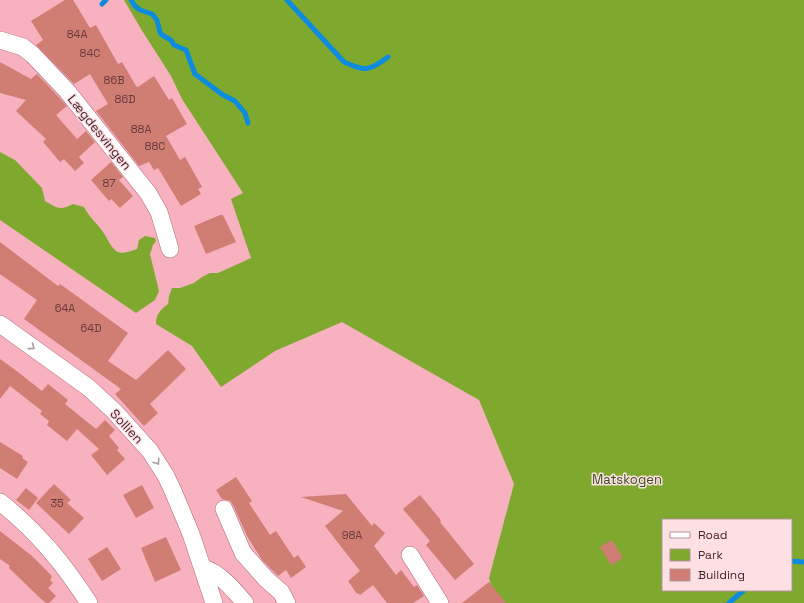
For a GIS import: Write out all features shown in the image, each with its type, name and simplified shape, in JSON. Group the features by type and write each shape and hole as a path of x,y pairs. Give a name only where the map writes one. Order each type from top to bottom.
{"street":[{"name":"Lægdesvingen","path":"0,40 23,48 33,55 67,91 148,193 159,212 170,249"},
{"name":"Sollien","path":"0,324 89,388 114,411 144,444 166,476 173,490 191,534 214,603"},
{"path":"0,502 19,518 47,546 70,574 89,603"},
{"path":"224,509 243,553 266,579 281,592 287,603"},
{"path":"410,555 440,603"},
{"path":"203,568 215,573 246,603"}],"green space":[{"name":"Matskogen","path":"124,0 804,0 804,603 496,603 489,578 514,484 479,400 342,322 275,351 221,387 192,346 156,324 159,312 168,304 172,288 180,288 194,283 210,273 218,273 251,258 231,199 243,193 182,99 171,76"},
{"path":"0,152 15,160 42,188 45,201 59,208 73,204 84,207 103,232 111,246 118,252 120,253 137,249 139,240 145,236 155,238 156,241 150,254 159,291 155,300 136,313 0,220"}],"building":[{"path":"65,0 73,0 90,28 96,25 118,64 122,62 136,86 138,87 154,76 169,100 172,98 187,124 166,136 180,160 185,157 202,187 198,189 201,194 181,206 158,168 154,170 149,162 139,166 96,111 108,104 90,74 74,84 36,45 43,40 31,21"},
{"path":"0,62 31,79 37,74 67,106 56,115 77,139 86,131 95,142 79,157 84,163 75,171 64,159 60,162 43,142 46,139 16,111 26,100 0,93"},
{"path":"111,162 123,177 119,180 133,196 120,208 111,199 109,201 91,180"},
{"path":"223,215 236,242 206,254 194,226"},
{"path":"0,242 58,286 60,284 128,333 108,361 136,380 168,350 186,369 150,404 158,413 144,426 115,394 121,389 24,319 37,300 0,274"},
{"path":"0,359 42,391 48,384 68,400 65,404 96,429 105,420 115,430 109,436 119,448 117,450 125,459 107,475 91,455 99,449 77,429 67,441 47,425 49,421 40,414 42,411 10,386 0,399"},
{"path":"0,442 23,456 22,458 28,462 17,479 0,468"},
{"path":"236,477 252,501 249,503 270,535 276,531 294,558 298,555 306,567 291,578 286,570 278,576 262,560 247,536 233,505 230,501 222,499 216,490"},
{"path":"54,484 71,500 67,503 84,518 69,534 36,503"},
{"path":"142,485 154,508 136,518 123,495"},
{"path":"26,488 38,498 29,510 16,500"},
{"path":"346,494 372,526 374,523 385,533 374,546 396,575 401,570 414,587 417,585 424,596 413,603 387,603 373,585 360,595 358,593 357,594 348,581 360,571 325,526 343,511 301,497"},
{"path":"420,495 474,564 455,580 426,545 430,541 403,509"},
{"path":"0,531 32,556 51,575 52,577 50,580 53,583 48,588 56,596 49,603 46,603 39,597 9,568 10,566 0,559"},
{"path":"166,537 181,570 155,582 141,548"},
{"path":"612,540 623,558 611,565 600,547"},
{"path":"107,547 121,569 102,581 88,559"},
{"path":"489,582 506,603 462,603"}],"waterway":[{"path":"102,4 106,0"},
{"path":"131,0 140,10 152,14 157,20 162,35 171,40 174,45 186,50 195,74 223,95 235,101 245,113 248,123"},
{"path":"287,0 344,62 357,67 371,68 388,57"},
{"path":"792,561 804,562"},
{"path":"729,603 743,591"}]}
